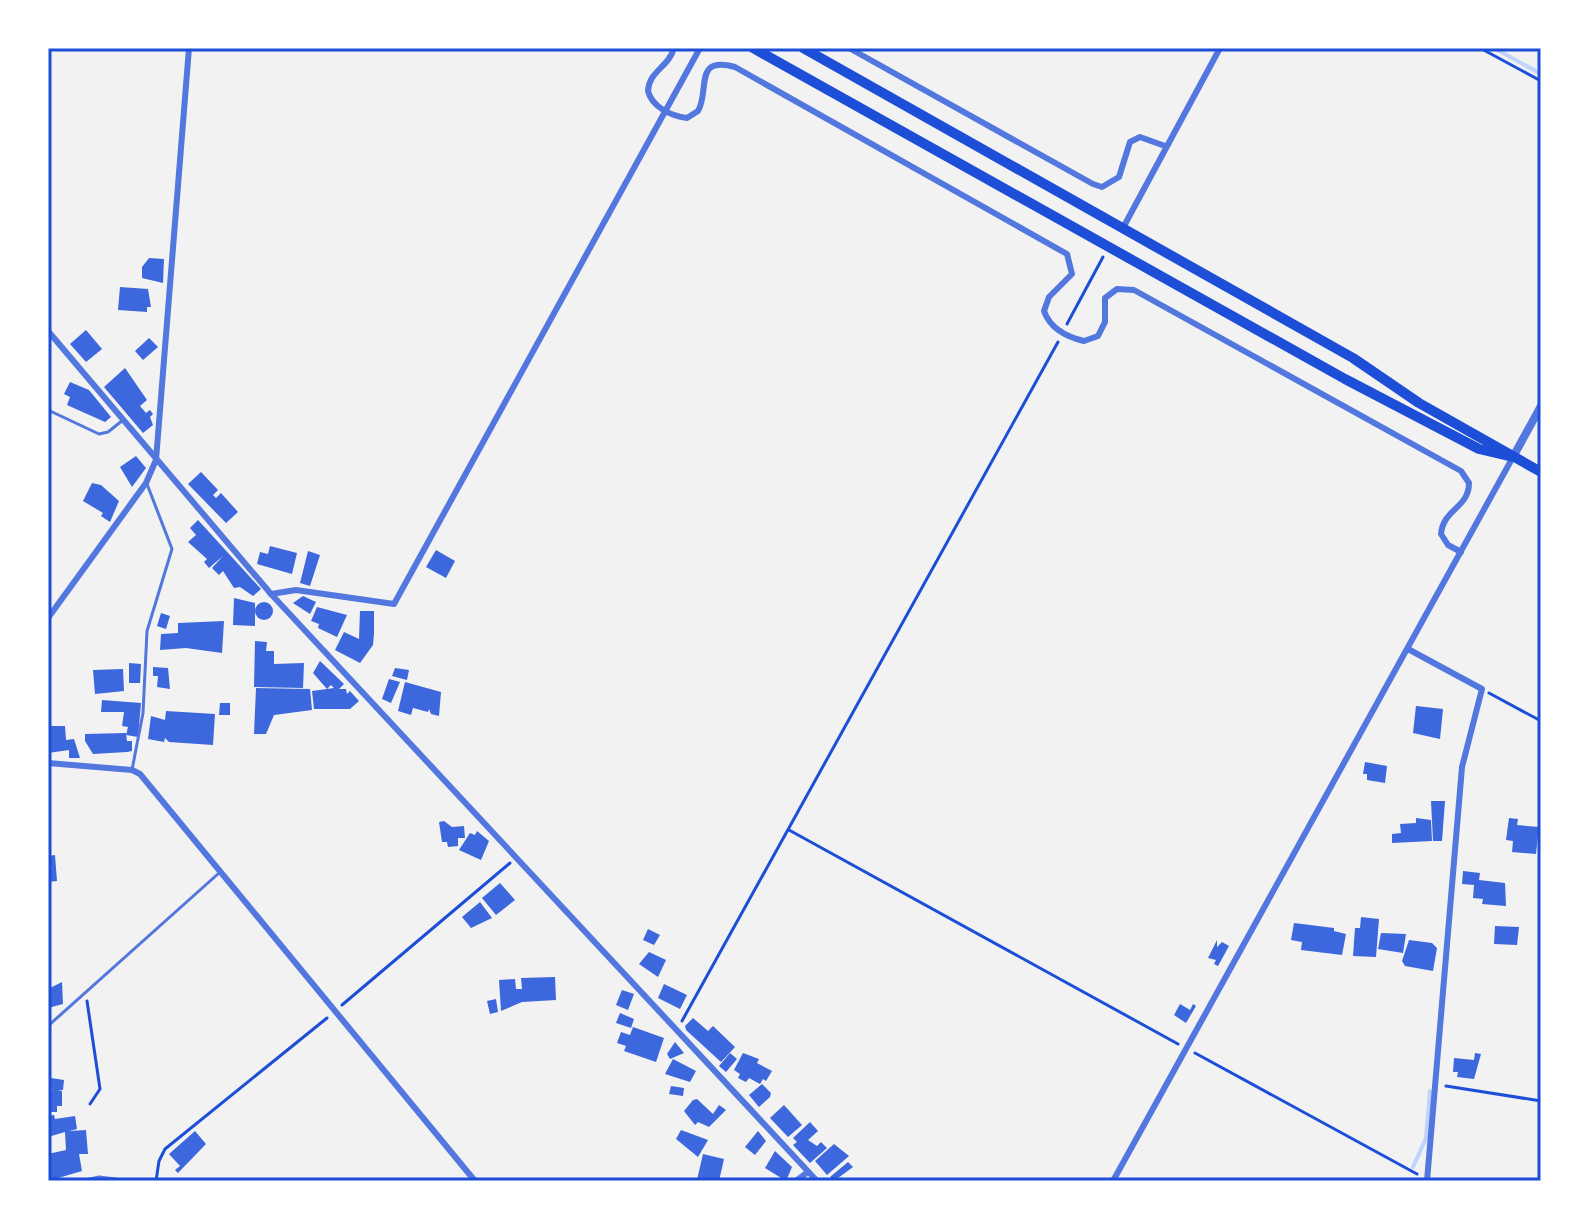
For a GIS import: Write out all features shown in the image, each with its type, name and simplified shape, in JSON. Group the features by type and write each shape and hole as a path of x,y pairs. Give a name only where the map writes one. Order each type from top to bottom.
{"highway":[{"path":"753,48 1345,379 1479,449 1513,457"},
{"path":"803,48 1124,226 1353,358 1419,403 1541,472"}],"street":[{"path":"48,618 146,483 156,460 189,48"},
{"path":"674,48 669,60 648,83 650,99 666,110 687,118 698,111 705,74 717,65 735,67 1067,254 1073,266 1069,280 1049,297 1044,311 1051,325 1063,333 1084,341 1098,336 1105,322 1105,298 1117,289 1125,288 1461,471 1469,483 1468,497 1443,520 1441,534 1448,545 1461,552"},
{"path":"271,594 296,590 394,604 700,48"},
{"path":"849,48 1102,187 1119,177 1130,142 1149,138 1165,146"},
{"path":"1124,226 1220,48"},
{"path":"48,331 271,594 817,1181"},
{"path":"1113,1181 1541,406"},
{"path":"1408,649 1482,689 1462,767 1427,1180"},
{"path":"48,763 132,770 140,774 475,1181"},
{"path":"796,1181 808,1172"}],"lane":[{"path":"48,410 99,434 108,432 123,420"},
{"path":"132,770 143,713 147,631 172,549 146,483"},
{"path":"48,1026 219,873"},
{"path":"81,1181 99,1177 132,1181"}],"path":[{"path":"1480,48 1541,81"},
{"path":"676,1031 1110,247"},
{"path":"1482,689 1541,721"},
{"path":"789,830 1427,1180"},
{"path":"86,993 100,1089 90,1104"},
{"path":"1436,1084 1541,1101"}],"building":[{"path":"149,258 164,259 163,283 142,278 142,267"},
{"path":"120,287 148,289 151,307 147,307 147,312 118,310"},
{"path":"86,330 102,349 86,362 70,344"},
{"path":"149,338 158,347 143,360 135,351"},
{"path":"125,368 147,400 140,406 146,413 150,410 153,414 150,417 153,425 143,433 104,387"},
{"path":"70,382 89,390 111,417 105,422 67,405 70,397 64,394"},
{"path":"136,456 146,468 132,487 120,467"},
{"path":"201,472 218,490 213,495 216,498 221,493 238,512 226,523 188,484"},
{"path":"92,483 101,485 119,501 110,522 101,516 103,513 83,501"},
{"path":"198,520 261,589 253,596 240,587 234,588 223,571 219,575 212,568 223,556 209,568 204,562 207,559 188,542 196,535 190,528"},
{"path":"270,546 297,553 292,574 257,564 260,552 268,554"},
{"path":"436,550 455,561 446,578 426,567"},
{"path":"308,551 320,555 310,586 300,583"},
{"path":"303,596 316,602 310,614 293,603"},
{"path":"234,598 255,603 255,626 233,625"},
{"path":"264,602 273,611 264,620 255,611"},
{"path":"317,607 347,615 337,637 311,621"},
{"path":"360,611 374,611 374,634 373,645 360,663 335,650 344,632 359,639"},
{"path":"161,613 170,616 166,629 157,626"},
{"path":"224,621 222,653 186,648 160,650 161,634 178,633 178,623"},
{"path":"255,641 267,642 266,651 274,651 274,664 304,663 303,688 254,687"},
{"path":"320,661 344,684 339,689 346,689 347,694 350,691 359,701 350,709 314,709 312,691 327,689 313,673"},
{"path":"129,663 141,664 140,683 129,683"},
{"path":"153,667 168,668 170,689 157,687 158,676 153,676"},
{"path":"395,668 409,670 407,680 392,676"},
{"path":"123,669 124,691 95,694 93,670"},
{"path":"389,679 400,682 391,703 382,699"},
{"path":"405,682 441,692 439,716 431,714 429,709 428,712 413,708 411,715 398,711"},
{"path":"256,688 310,689 312,710 274,715 266,734 254,734"},
{"path":"102,700 141,703 138,737 126,735 128,727 122,726 124,712 101,712"},
{"path":"220,703 230,703 230,715 219,715"},
{"path":"1416,706 1443,709 1440,739 1413,733"},
{"path":"166,711 215,714 213,745 169,742 165,738 164,742 148,739 151,716 165,720"},
{"path":"48,726 65,726 66,740 74,739 80,758 69,758 69,750 48,753"},
{"path":"126,733 127,741 132,741 132,751 93,754 85,741 85,734"},
{"path":"1365,762 1387,766 1385,783 1367,780 1367,774 1363,774"},
{"path":"1431,801 1445,801 1442,841 1433,841"},
{"path":"1416,818 1431,820 1432,841 1392,843 1392,834 1401,833 1400,824 1416,823"},
{"path":"1509,818 1518,819 1517,825 1539,827 1536,854 1512,852 1513,841 1506,840"},
{"path":"444,821 452,827 464,826 465,838 458,838 458,846 448,847 447,842 442,842 439,822"},
{"path":"477,831 489,841 481,860 459,850 470,833 475,835"},
{"path":"55,855 57,881 48,882 48,856"},
{"path":"1463,871 1480,873 1479,880 1505,883 1506,906 1482,904 1483,899 1473,898 1474,885 1462,884"},
{"path":"500,883 515,900 496,915 482,898"},
{"path":"480,902 492,918 471,928 462,917"},
{"path":"1361,917 1379,919 1376,957 1353,956 1355,928 1360,928"},
{"path":"1294,923 1334,928 1334,931 1346,934 1342,955 1301,950 1302,942 1291,940"},
{"path":"1495,926 1519,927 1517,945 1494,944"},
{"path":"648,929 660,935 654,945 643,940"},
{"path":"1381,933 1406,934 1403,953 1378,949"},
{"path":"1217,940 1217,947 1222,942 1229,946 1218,966 1214,964 1216,960 1208,958"},
{"path":"1409,940 1432,943 1437,948 1433,971 1405,966 1402,961"},
{"path":"649,952 666,960 658,977 639,964"},
{"path":"555,977 556,1000 522,1002 501,1011 499,980 515,979 516,989 522,989 521,978"},
{"path":"62,982 63,1004 48,1008 48,989"},
{"path":"664,984 687,995 680,1009 658,998"},
{"path":"622,990 634,994 628,1010 616,1005"},
{"path":"496,999 498,1012 490,1014 487,1001"},
{"path":"1180,1004 1190,1010 1193,1004 1196,1006 1186,1023 1174,1015"},
{"path":"620,1013 634,1019 631,1028 616,1023"},
{"path":"693,1018 708,1031 713,1026 735,1047 721,1062 686,1030 685,1026"},
{"path":"633,1027 664,1038 656,1062 624,1051 626,1046 617,1043 621,1032 630,1035"},
{"path":"675,1042 684,1053 670,1059 667,1054"},
{"path":"730,1053 737,1059 726,1072 719,1066"},
{"path":"743,1053 759,1059 757,1063 772,1071 766,1081 763,1079 760,1084 749,1078 746,1082 738,1078 740,1074 734,1070"},
{"path":"1475,1053 1481,1054 1474,1079 1457,1077 1458,1072 1453,1072 1454,1058 1474,1060"},
{"path":"673,1059 696,1071 690,1082 665,1074"},
{"path":"51,1078 64,1080 63,1090 58,1090 62,1091 62,1106 57,1106 57,1112 48,1112 48,1090 53,1090 50,1089"},
{"path":"762,1084 771,1093 759,1107 749,1095"},
{"path":"671,1086 684,1088 683,1096 669,1094"},
{"path":"697,1099 713,1114 719,1105 726,1110 709,1127 698,1122 695,1125 684,1111"},
{"path":"784,1105 802,1125 788,1137 770,1118"},
{"path":"54,1115 55,1119 75,1116 77,1129 69,1131 86,1130 88,1154 79,1154 82,1171 48,1181 48,1154 66,1150 65,1132 48,1137 48,1116"},
{"path":"810,1122 818,1131 808,1140 817,1146 821,1142 827,1148 810,1163 793,1145 797,1142 793,1138"},
{"path":"681,1130 708,1140 698,1157 676,1139"},
{"path":"195,1131 206,1144 178,1173 175,1170 180,1166 169,1154"},
{"path":"758,1131 766,1141 755,1155 745,1147"},
{"path":"834,1144 849,1156 827,1175 815,1161"},
{"path":"775,1151 792,1167 786,1181 765,1168"},
{"path":"703,1154 724,1159 719,1181 697,1180"},
{"path":"848,1162 853,1167 834,1181 830,1177"}],"waterway":[{"path":"1494,48 1541,74"},
{"path":"1413,1167 1426,1138 1430,1091"}]}
